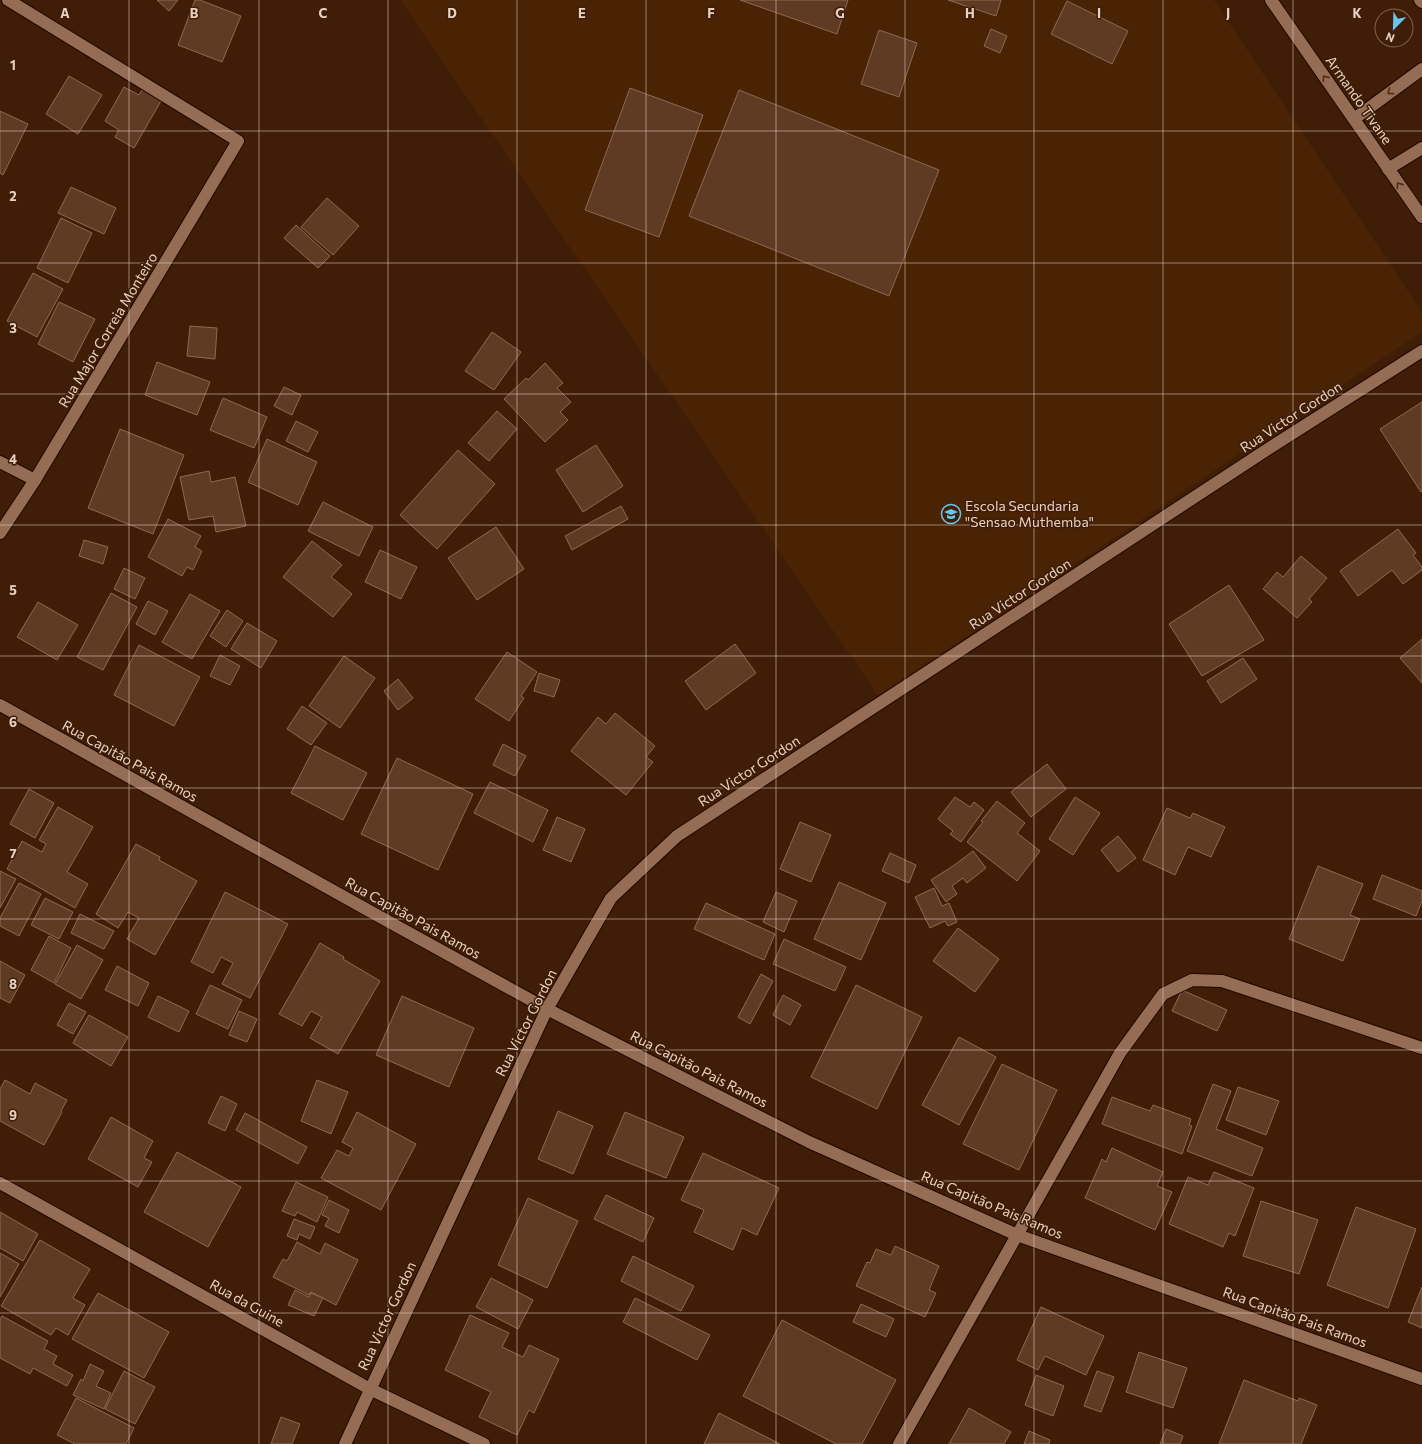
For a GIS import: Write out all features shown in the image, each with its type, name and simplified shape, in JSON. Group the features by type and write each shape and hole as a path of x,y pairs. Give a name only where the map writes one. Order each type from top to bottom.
{"street":[{"name":"Rua Major Correia Monteiro","path":"0,533 35,480 238,141 8,0"},
{"name":"Armando Tivane","path":"1271,0 1422,217"},
{"path":"1354,119 1422,69"},
{"path":"1388,169 1422,148"},
{"name":"Rua Victor Gordon","path":"345,1444 547,1009 611,898 677,836 1264,452 1422,351"},
{"path":"0,462 35,480"},
{"name":"Rua Capitão Pais Ramos","path":"0,705 547,1009 809,1142 1017,1235 1422,1378"},
{"path":"899,1444 1120,1053 1163,994 1192,980 1222,981 1422,1048"},
{"name":"Rua da Guine","path":"0,1183 370,1389 484,1444"}],"shaded area":[{"name":"Escola Secundaria \"Sensao Muthemba\"","path":"400,0 1214,0 1422,312 1422,332 878,696"}],"building":[{"path":"157,0 178,0 169,11"},
{"path":"195,0 200,0 241,16 222,62 178,45"},
{"path":"740,0 848,0 837,34"},
{"path":"948,0 1001,0 996,16"},
{"path":"1067,1 1128,31 1112,64 1051,34"},
{"path":"991,29 1007,36 1000,53 984,46"},
{"path":"879,30 917,43 899,97 861,84"},
{"path":"69,76 102,95 78,134 46,114"},
{"path":"124,87 139,95 142,90 161,101 134,148 115,137 119,130 105,121"},
{"path":"630,88 703,115 659,237 585,210"},
{"path":"739,90 939,170 889,296 689,216"},
{"path":"0,111 28,124 3,175 0,173"},
{"path":"71,187 116,208 104,234 58,213"},
{"path":"327,198 359,226 333,255 301,227"},
{"path":"61,218 92,233 68,283 37,268"},
{"path":"296,225 330,256 318,268 284,238"},
{"path":"33,273 63,289 37,337 7,321"},
{"path":"59,302 95,319 73,362 38,344"},
{"path":"190,326 217,328 215,359 187,356"},
{"path":"492,332 521,352 494,390 465,371"},
{"path":"157,362 210,382 197,415 145,395"},
{"path":"545,363 563,383 557,388 571,402 560,412 568,420 545,442 504,399 526,378 528,380"},
{"path":"284,387 301,395 292,415 274,406"},
{"path":"223,398 267,417 254,448 210,430"},
{"path":"1422,402 1422,491 1421,492 1380,429"},
{"path":"497,411 517,429 489,461 468,443"},
{"path":"296,421 318,432 308,452 286,441"},
{"path":"120,429 184,455 153,534 88,508"},
{"path":"267,439 317,462 298,505 248,482"},
{"path":"596,445 623,486 583,512 556,470"},
{"path":"458,450 495,484 437,549 400,515"},
{"path":"209,471 211,482 235,477 246,526 216,532 213,516 189,520 180,477"},
{"path":"323,502 373,527 359,556 308,531"},
{"path":"621,506 628,519 572,550 565,536"},
{"path":"168,519 201,536 195,547 202,551 193,570 187,567 182,576 148,557"},
{"path":"496,527 524,569 477,600 448,558"},
{"path":"1398,529 1416,553 1413,555 1422,567 1422,570 1403,584 1392,570 1358,596 1340,571"},
{"path":"84,540 108,547 103,564 79,556"},
{"path":"312,541 342,565 331,577 352,594 333,617 283,577"},
{"path":"380,550 417,567 401,599 365,582"},
{"path":"1301,556 1327,578 1309,599 1312,602 1297,618 1263,589 1277,572 1283,577"},
{"path":"124,568 145,578 135,599 114,589"},
{"path":"1229,585 1264,640 1202,676 1169,624"},
{"path":"111,593 137,607 103,670 77,657"},
{"path":"190,594 220,611 192,659 162,642"},
{"path":"148,601 168,611 155,635 136,624"},
{"path":"38,602 78,625 57,660 17,637"},
{"path":"227,610 243,621 226,647 210,636"},
{"path":"247,623 277,641 261,668 231,649"},
{"path":"1422,639 1422,683 1400,658"},
{"path":"735,644 756,673 706,710 685,681"},
{"path":"139,645 200,677 174,726 114,695"},
{"path":"507,652 537,672 521,696 524,698 509,721 475,699"},
{"path":"220,655 240,666 230,685 210,676"},
{"path":"344,656 375,678 340,728 309,706"},
{"path":"1243,658 1257,679 1221,703 1207,681"},
{"path":"539,673 560,680 554,697 534,691"},
{"path":"398,679 413,698 398,710 384,691"},
{"path":"302,706 327,723 311,745 287,729"},
{"path":"615,713 655,746 646,757 653,762 626,795 571,751 598,717 606,724"},
{"path":"503,744 526,756 515,776 493,765"},
{"path":"315,746 367,773 343,820 291,793"},
{"path":"397,758 473,794 438,870 361,834"},
{"path":"1047,764 1066,789 1031,817 1011,792"},
{"path":"490,782 548,810 533,842 474,813"},
{"path":"29,789 54,803 35,838 10,824"},
{"path":"955,797 970,807 974,802 984,810 961,842 950,834 953,831 938,819"},
{"path":"1075,797 1100,813 1073,855 1049,839"},
{"path":"997,801 1025,823 1017,833 1040,851 1017,881 967,842"},
{"path":"58,807 93,827 67,872 88,884 75,908 7,869 22,841 42,852 46,844 39,840"},
{"path":"1167,808 1190,818 1193,813 1225,827 1211,857 1188,847 1175,875 1143,860"},
{"path":"557,817 585,829 571,862 543,850"},
{"path":"800,822 831,835 811,882 780,869"},
{"path":"1118,836 1136,858 1118,872 1101,850"},
{"path":"136,844 160,857 159,860 197,881 155,955 127,939 139,918 128,912 118,928 96,914"},
{"path":"973,851 986,868 967,883 963,878 952,886 957,894 946,902 931,880"},
{"path":"890,853 916,865 909,883 882,871"},
{"path":"1318,866 1363,884 1350,915 1360,919 1343,961 1289,939"},
{"path":"0,871 16,879 0,908"},
{"path":"1382,875 1422,891 1422,901 1416,916 1373,899"},
{"path":"839,882 886,903 861,960 814,939"},
{"path":"19,883 41,894 19,936 0,926 0,918"},
{"path":"934,888 942,906 949,903 957,922 948,926 945,921 930,928 915,897"},
{"path":"225,892 288,924 250,998 222,984 233,963 221,957 213,973 191,962"},
{"path":"776,892 797,901 784,932 763,922"},
{"path":"45,898 73,912 59,939 31,925"},
{"path":"706,903 775,934 764,960 694,929"},
{"path":"80,914 114,931 104,949 71,933"},
{"path":"958,928 999,959 975,992 933,961"},
{"path":"49,936 71,948 54,983 31,970"},
{"path":"784,939 846,967 835,991 773,964"},
{"path":"320,943 344,957 343,959 380,981 338,1054 310,1038 322,1017 311,1011 302,1026 279,1014"},
{"path":"77,945 103,960 81,999 55,984"},
{"path":"0,961 25,975 10,1003 0,998"},
{"path":"117,966 149,983 138,1006 105,990"},
{"path":"761,974 773,981 750,1024 738,1017"},
{"path":"210,985 242,1000 228,1029 196,1014"},
{"path":"856,985 922,1017 877,1109 811,1077"},
{"path":"1182,990 1227,1010 1217,1031 1172,1011"},
{"path":"783,995 801,1005 790,1025 773,1015"},
{"path":"158,996 189,1011 179,1032 148,1017"},
{"path":"402,996 474,1028 449,1087 376,1055"},
{"path":"69,1003 86,1012 73,1034 57,1025"},
{"path":"239,1011 257,1019 247,1042 229,1035"},
{"path":"89,1015 128,1037 111,1066 73,1043"},
{"path":"959,1037 996,1057 959,1125 922,1105"},
{"path":"1002,1064 1057,1090 1019,1170 963,1144"},
{"path":"5,1080 30,1094 35,1083 67,1100 44,1145 0,1121 0,1089"},
{"path":"317,1080 348,1092 331,1134 301,1121"},
{"path":"1213,1084 1231,1091 1216,1129 1263,1148 1252,1176 1187,1151"},
{"path":"1238,1087 1279,1101 1266,1135 1226,1120"},
{"path":"221,1096 237,1104 225,1131 208,1123"},
{"path":"1112,1097 1150,1111 1153,1105 1191,1119 1189,1125 1192,1126 1182,1154 1102,1124"},
{"path":"558,1111 593,1126 573,1174 538,1159"},
{"path":"357,1112 416,1144 381,1210 321,1178 337,1150 349,1156 353,1148 342,1142"},
{"path":"625,1112 684,1137 666,1178 607,1154"},
{"path":"245,1113 307,1147 298,1164 236,1130"},
{"path":"111,1117 153,1141 144,1158 152,1162 138,1187 88,1159"},
{"path":"1112,1148 1163,1172 1157,1186 1172,1192 1155,1230 1085,1198 1102,1159 1106,1162"},
{"path":"177,1152 241,1187 208,1247 144,1212"},
{"path":"703,1153 779,1188 757,1235 742,1228 733,1250 694,1232 704,1210 681,1200"},
{"path":"1214,1172 1254,1188 1235,1236 1229,1233 1223,1247 1169,1224 1188,1177 1208,1185"},
{"path":"296,1182 328,1197 317,1222 297,1212 295,1216 282,1211"},
{"path":"606,1195 654,1218 643,1242 594,1219"},
{"path":"528,1198 578,1221 547,1288 498,1265"},
{"path":"329,1200 349,1210 339,1233 325,1226 329,1218 322,1215"},
{"path":"1261,1201 1318,1220 1299,1274 1243,1256"},
{"path":"1356,1207 1416,1229 1388,1308 1327,1285"},
{"path":"0,1212 38,1234 23,1261 0,1248"},
{"path":"294,1219 315,1227 310,1239 299,1234 297,1240 287,1236"},
{"path":"40,1240 90,1269 73,1298 85,1305 68,1335 56,1328 51,1335 1,1306"},
{"path":"297,1242 320,1254 325,1243 358,1260 336,1305 311,1292 309,1295 273,1277 283,1259 287,1261"},
{"path":"895,1246 939,1266 929,1290 936,1293 925,1317 856,1286 867,1262 870,1263 876,1249 891,1255"},
{"path":"0,1253 19,1264 0,1297"},
{"path":"633,1256 694,1286 681,1311 621,1281"},
{"path":"491,1278 533,1300 518,1329 476,1307"},
{"path":"1422,1287 1422,1328 1408,1322"},
{"path":"295,1290 309,1297 311,1293 323,1298 314,1316 288,1305"},
{"path":"98,1293 169,1332 144,1378 72,1339"},
{"path":"635,1298 710,1335 697,1360 623,1322"},
{"path":"861,1304 894,1319 886,1337 853,1322"},
{"path":"1041,1307 1104,1336 1086,1375 1045,1356 1038,1370 1017,1360"},
{"path":"470,1315 509,1333 502,1347 523,1357 529,1345 559,1359 534,1413 529,1410 517,1435 479,1417 491,1392 445,1370"},
{"path":"2,1316 48,1341 44,1349 57,1356 53,1364 73,1375 67,1386 33,1368 30,1374 0,1358 0,1320"},
{"path":"782,1320 896,1380 862,1444 836,1444 743,1396"},
{"path":"1139,1352 1187,1368 1173,1408 1126,1392"},
{"path":"90,1364 104,1371 96,1386 111,1393 104,1409 73,1395 81,1379 83,1381"},
{"path":"124,1371 155,1387 135,1424 105,1409"},
{"path":"1097,1371 1114,1377 1101,1412 1084,1406"},
{"path":"1036,1375 1064,1386 1053,1416 1025,1405"},
{"path":"1244,1380 1298,1401 1299,1398 1317,1405 1301,1444 1219,1444"},
{"path":"76,1398 134,1428 126,1444 75,1444 57,1435"},
{"path":"969,1408 1011,1432 1004,1444 949,1444"},
{"path":"719,1413 780,1444 704,1444"},
{"path":"281,1417 300,1424 292,1444 271,1444"},
{"path":"1166,1429 1183,1436 1180,1444 1160,1444"},
{"path":"1029,1431 1050,1440 1049,1444 1024,1444"}],"place":[{"name":"Escola Secundaria \"Sensao Muthemba\"","path":"951,514"}]}
